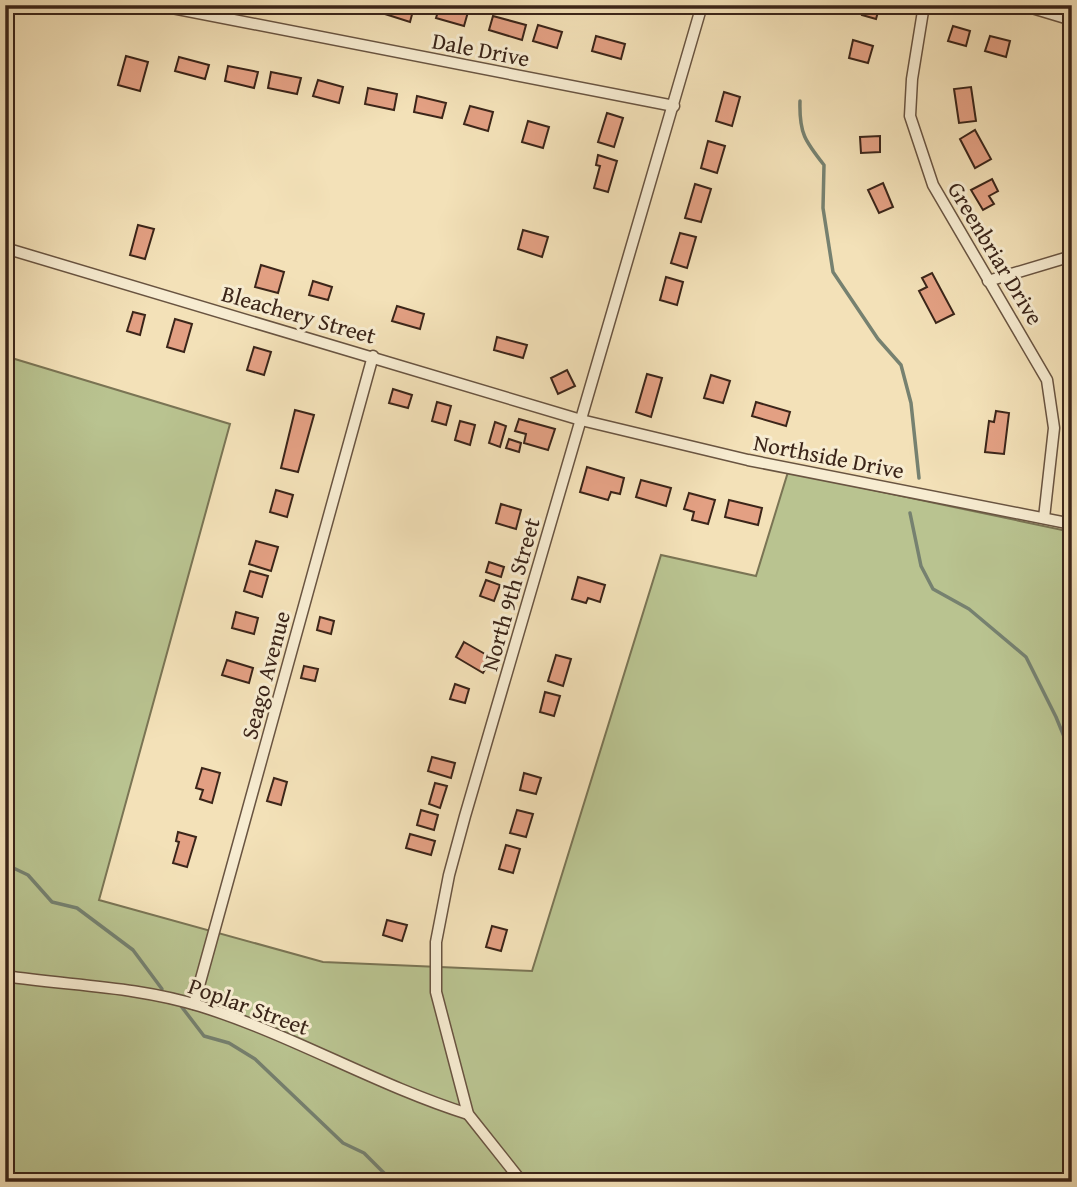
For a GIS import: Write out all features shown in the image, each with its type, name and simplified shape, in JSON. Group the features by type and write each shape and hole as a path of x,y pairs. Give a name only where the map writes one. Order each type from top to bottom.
{"street":[{"name":"Dale Drive","path":"157,5 674,106"},
{"name":"North 9th Street","path":"522,1182 468,1114 436,992 436,942 449,875 702,5"},
{"name":"Greenbriar Drive","path":"924,5 914,66 910,116 933,185 1047,380 1055,428 1044,518"},
{"path":"1022,5 1072,20"},
{"name":"Bleachery Street","path":"5,248 581,420"},
{"path":"988,281 1072,256"},
{"name":"Seago Avenue","path":"194,1004 373,356"},
{"name":"Northside Drive","path":"581,420 748,460 1072,524"},
{"name":"Poplar Street","path":"5,976 116,986 194,1004 296,1042 442,1106 468,1114"}],"green space":[{"path":"5,356 230,424 99,900 323,962 532,971 661,555 756,576 788,472 1072,532 1072,1182 5,1182"}],"building":[{"path":"387,5 414,7 410,22 385,14"},
{"path":"440,5 468,12 464,26 436,18"},
{"path":"865,5 880,5 876,19 862,15"},
{"path":"493,16 526,25 522,40 489,30"},
{"path":"538,25 562,32 557,48 533,41"},
{"path":"953,26 970,31 966,46 948,41"},
{"path":"596,36 625,44 621,59 592,51"},
{"path":"990,36 1010,41 1006,57 985,51"},
{"path":"853,40 873,46 868,63 849,58"},
{"path":"126,56 148,62 140,91 118,85"},
{"path":"179,57 209,65 205,79 175,71"},
{"path":"228,66 258,72 254,88 225,81"},
{"path":"271,72 301,78 297,94 268,88"},
{"path":"318,80 343,87 339,103 313,96"},
{"path":"971,87 976,121 959,123 954,89"},
{"path":"368,88 397,94 394,110 365,104"},
{"path":"724,92 740,97 732,126 716,121"},
{"path":"417,96 446,103 442,118 414,112"},
{"path":"470,106 493,112 488,131 464,124"},
{"path":"607,113 623,118 614,147 598,142"},
{"path":"528,121 549,127 543,148 522,142"},
{"path":"975,130 991,159 975,168 960,139"},
{"path":"880,136 880,152 861,153 860,137"},
{"path":"708,141 725,146 717,173 701,168"},
{"path":"598,155 617,161 608,192 594,188 600,166 596,165"},
{"path":"992,179 998,191 989,196 994,204 983,210 971,190"},
{"path":"883,183 893,207 879,213 868,190"},
{"path":"695,184 711,189 701,222 685,218"},
{"path":"138,225 154,229 145,259 130,255"},
{"path":"523,230 548,237 542,257 518,249"},
{"path":"680,233 696,237 687,268 671,263"},
{"path":"261,265 284,272 278,293 255,287"},
{"path":"932,273 954,314 936,323 919,291 927,287 922,278"},
{"path":"666,277 683,282 677,305 660,300"},
{"path":"313,281 332,287 328,300 309,295"},
{"path":"397,306 424,314 420,329 392,321"},
{"path":"133,312 145,315 140,335 127,331"},
{"path":"175,319 192,324 184,352 167,347"},
{"path":"497,337 527,345 523,358 494,350"},
{"path":"254,347 271,352 264,375 247,370"},
{"path":"567,370 575,386 558,394 551,378"},
{"path":"647,374 662,378 651,417 636,412"},
{"path":"711,375 730,381 723,403 704,398"},
{"path":"393,389 412,395 408,408 389,403"},
{"path":"437,402 451,406 446,425 432,421"},
{"path":"756,402 790,412 786,426 752,416"},
{"path":"295,410 314,415 298,472 281,468"},
{"path":"996,411 1009,413 1004,454 985,452 989,421 994,422"},
{"path":"519,419 555,429 548,450 524,443 526,434 515,431"},
{"path":"460,421 475,425 470,445 455,440"},
{"path":"495,422 506,426 500,447 489,443"},
{"path":"509,439 521,443 519,452 506,448"},
{"path":"587,467 624,478 620,494 611,492 608,500 580,492"},
{"path":"641,480 671,488 666,506 636,497"},
{"path":"276,490 293,495 287,517 270,512"},
{"path":"689,493 715,500 708,524 692,520 694,512 684,509"},
{"path":"729,500 762,508 758,525 725,517"},
{"path":"501,504 521,510 516,529 496,523"},
{"path":"256,541 278,547 271,571 249,564"},
{"path":"489,562 504,567 501,577 486,572"},
{"path":"250,571 268,576 262,597 244,591"},
{"path":"578,577 605,585 600,602 588,598 586,603 572,599"},
{"path":"486,580 500,585 494,601 480,596"},
{"path":"236,612 258,618 254,634 232,628"},
{"path":"320,617 334,621 331,634 317,630"},
{"path":"464,642 492,658 483,673 456,657"},
{"path":"556,655 571,659 563,686 548,681"},
{"path":"227,660 253,668 249,683 222,675"},
{"path":"304,666 318,669 315,681 301,678"},
{"path":"455,684 469,689 465,703 450,699"},
{"path":"545,692 560,696 554,716 540,712"},
{"path":"432,757 455,763 451,778 428,771"},
{"path":"202,768 220,773 212,803 200,799 203,790 196,788"},
{"path":"524,773 541,778 536,794 520,790"},
{"path":"274,778 287,782 281,805 267,801"},
{"path":"435,783 447,786 440,808 429,804"},
{"path":"421,810 438,815 434,830 417,825"},
{"path":"517,810 533,814 526,837 510,833"},
{"path":"178,832 196,837 187,867 173,863 179,842 176,841"},
{"path":"410,834 435,841 431,855 406,848"},
{"path":"506,845 520,849 513,873 499,869"},
{"path":"387,920 407,925 402,941 383,935"},
{"path":"492,926 507,930 501,951 486,947"}],"waterway":[{"path":"800,101 804,136 824,165 823,208 833,272 878,339 901,365 911,403 919,478"},
{"path":"910,513 921,566 933,589 969,609 1026,657 1072,756"},
{"path":"5,864 28,875 52,902 77,908 133,950 162,989"},
{"path":"181,1006 204,1036 229,1043 255,1059 343,1143 364,1153 393,1182"}]}
